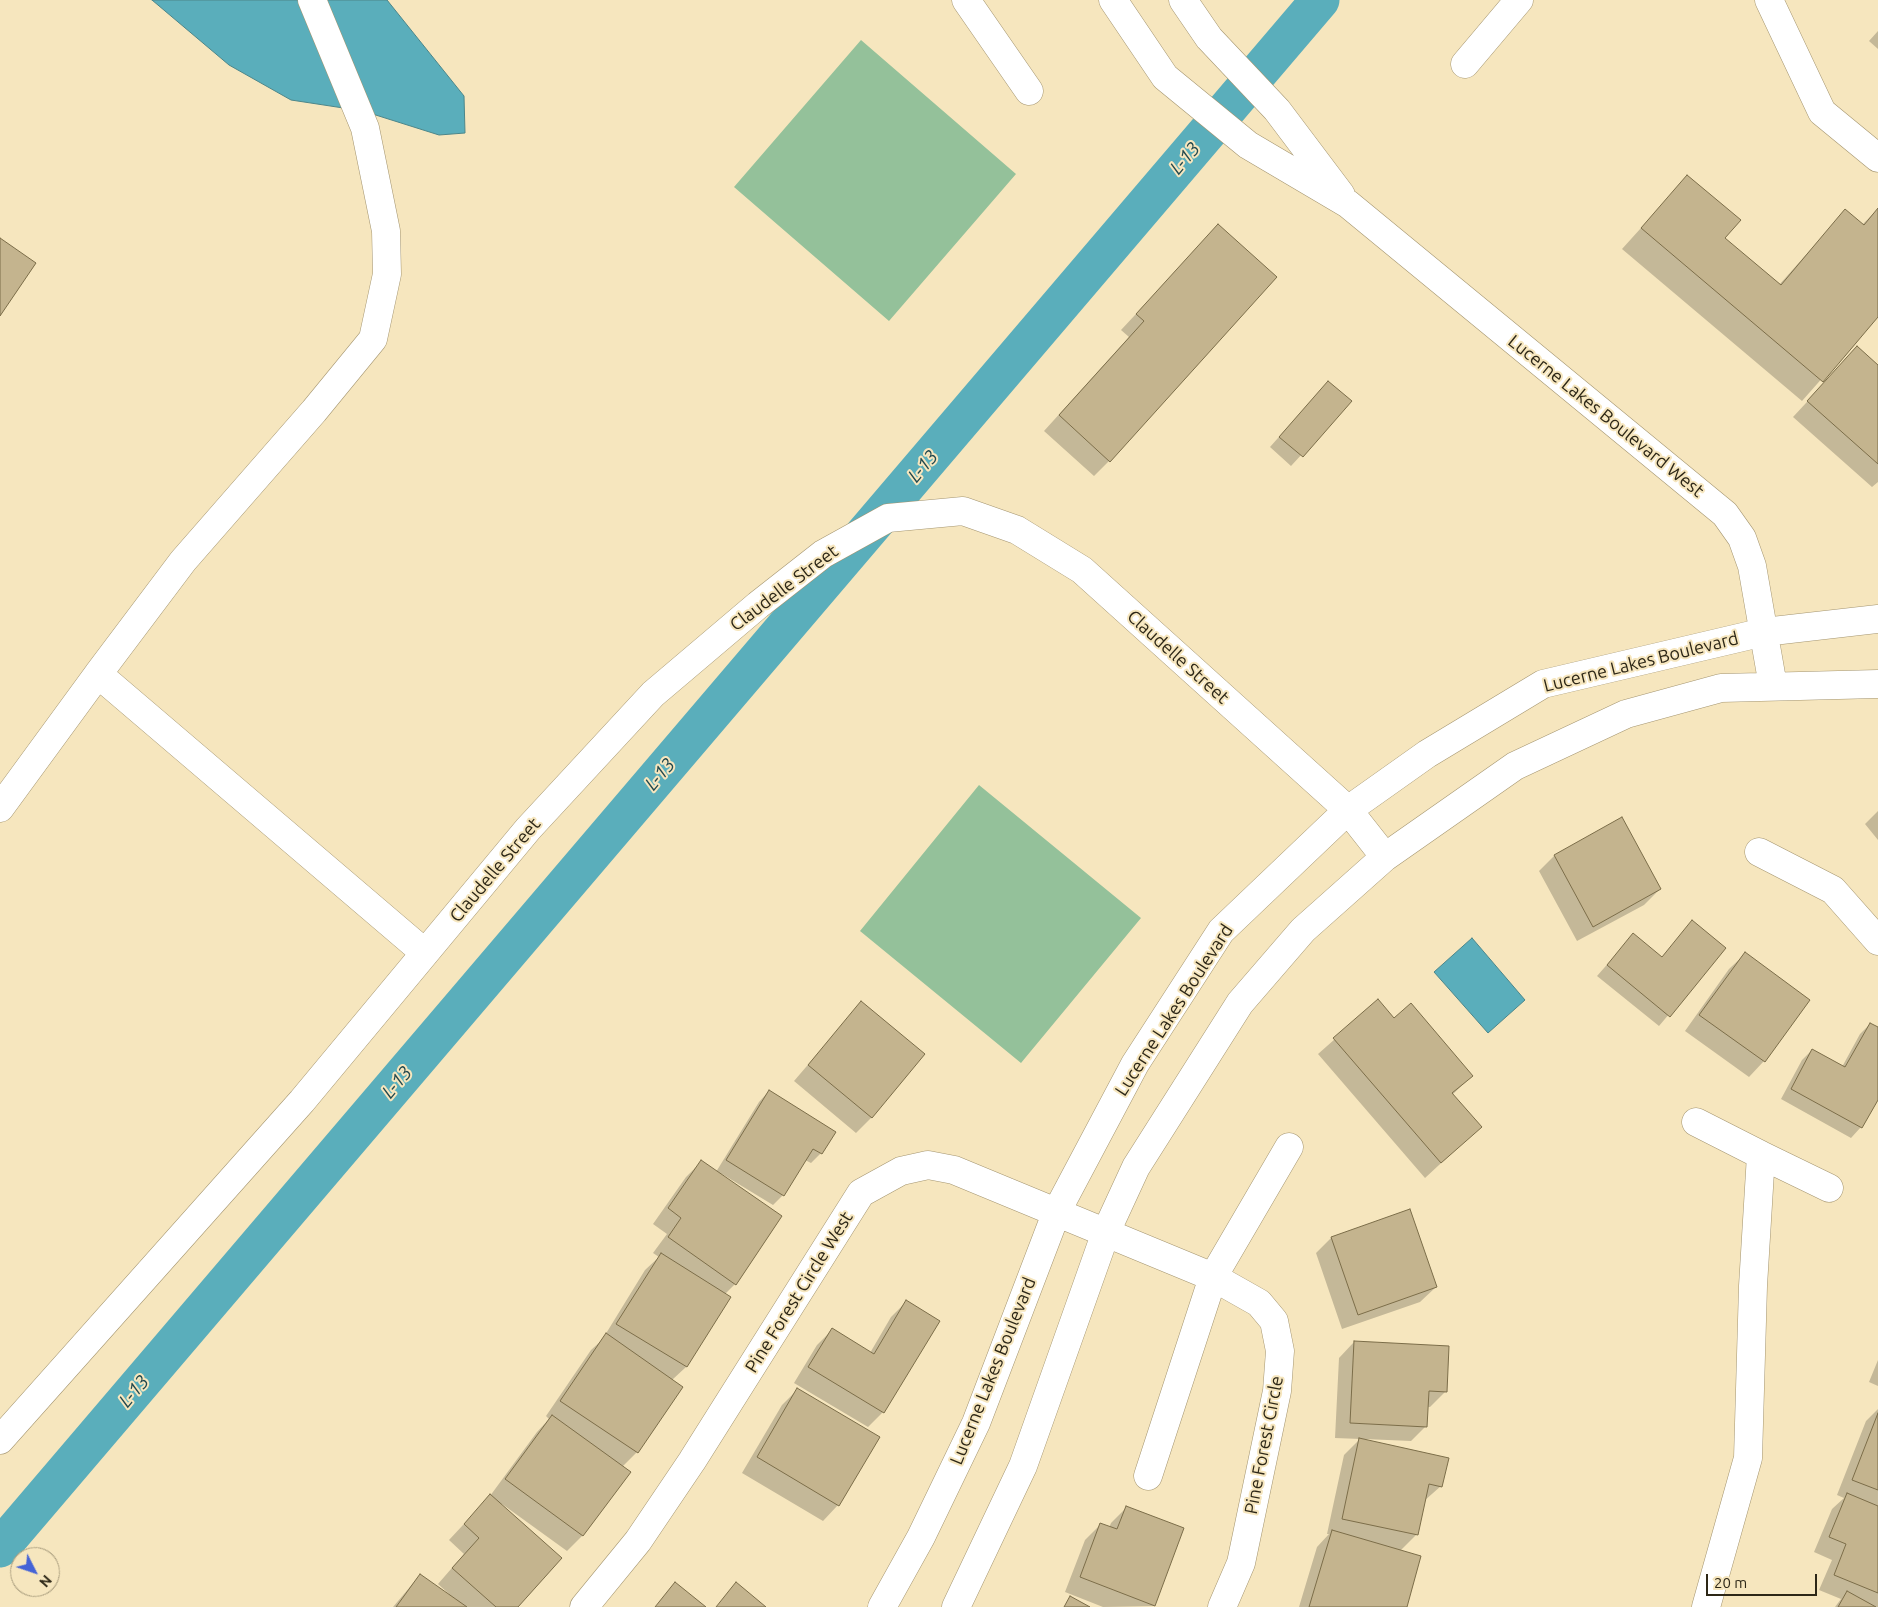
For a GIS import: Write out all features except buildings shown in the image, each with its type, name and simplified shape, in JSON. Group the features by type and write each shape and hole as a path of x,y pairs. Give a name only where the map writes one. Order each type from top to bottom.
{"street":[{"path":"0,808 183,561 314,411 373,339 387,274 386,231 365,128 312,0"},
{"path":"966,0 1029,91"},
{"name":"Lucerne Lakes Boulevard West","path":"1113,0 1165,77 1248,145 1348,204 1725,514 1742,538 1752,566 1773,686"},
{"name":"Lucerne Lakes Boulevard West","path":"1183,0 1209,38 1278,110 1348,204"},
{"path":"1465,64 1519,0"},
{"path":"1768,0 1822,112 1878,158"},
{"name":"Claudelle Street","path":"0,1440 302,1101 528,829 654,694 758,605 824,554 888,518 964,511 1018,530 1082,570 1348,810 1385,857"},
{"name":"Lucerne Lakes Boulevard","path":"882,1607 921,1537 976,1423 1057,1211 1134,1064 1221,932 1348,810 1427,754 1543,684 1764,632 1878,619"},
{"path":"98,674 425,953"},
{"path":"956,1607 1023,1466 1106,1232 1136,1167 1240,1003 1303,930 1385,857 1515,766 1626,714 1722,688 1878,684"},
{"path":"1759,852 1833,890 1878,941"},
{"path":"1696,1122 1829,1188"},
{"path":"1148,1476 1213,1277 1289,1147"},
{"path":"1706,1607 1748,1458 1753,1286 1761,1155"},
{"name":"Pine Forest Circle West","path":"584,1607 638,1542 692,1461 861,1193 902,1171 928,1165 954,1170 1106,1232"},
{"name":"Pine Forest Circle","path":"1106,1232 1213,1277 1259,1303 1274,1322 1280,1351 1277,1391 1241,1563 1222,1607"}],"green space":[{"path":"861,40 1016,174 889,321 734,187"},
{"path":"979,785 1141,918 1021,1063 860,931"}],"water":[{"path":"152,0 387,0 464,96 465,133 439,135 363,111 291,100 229,65"},
{"path":"1472,938 1525,1000 1488,1033 1434,972"}],"waterway":[{"name":"L-13","path":"0,1548 1320,0"}]}
